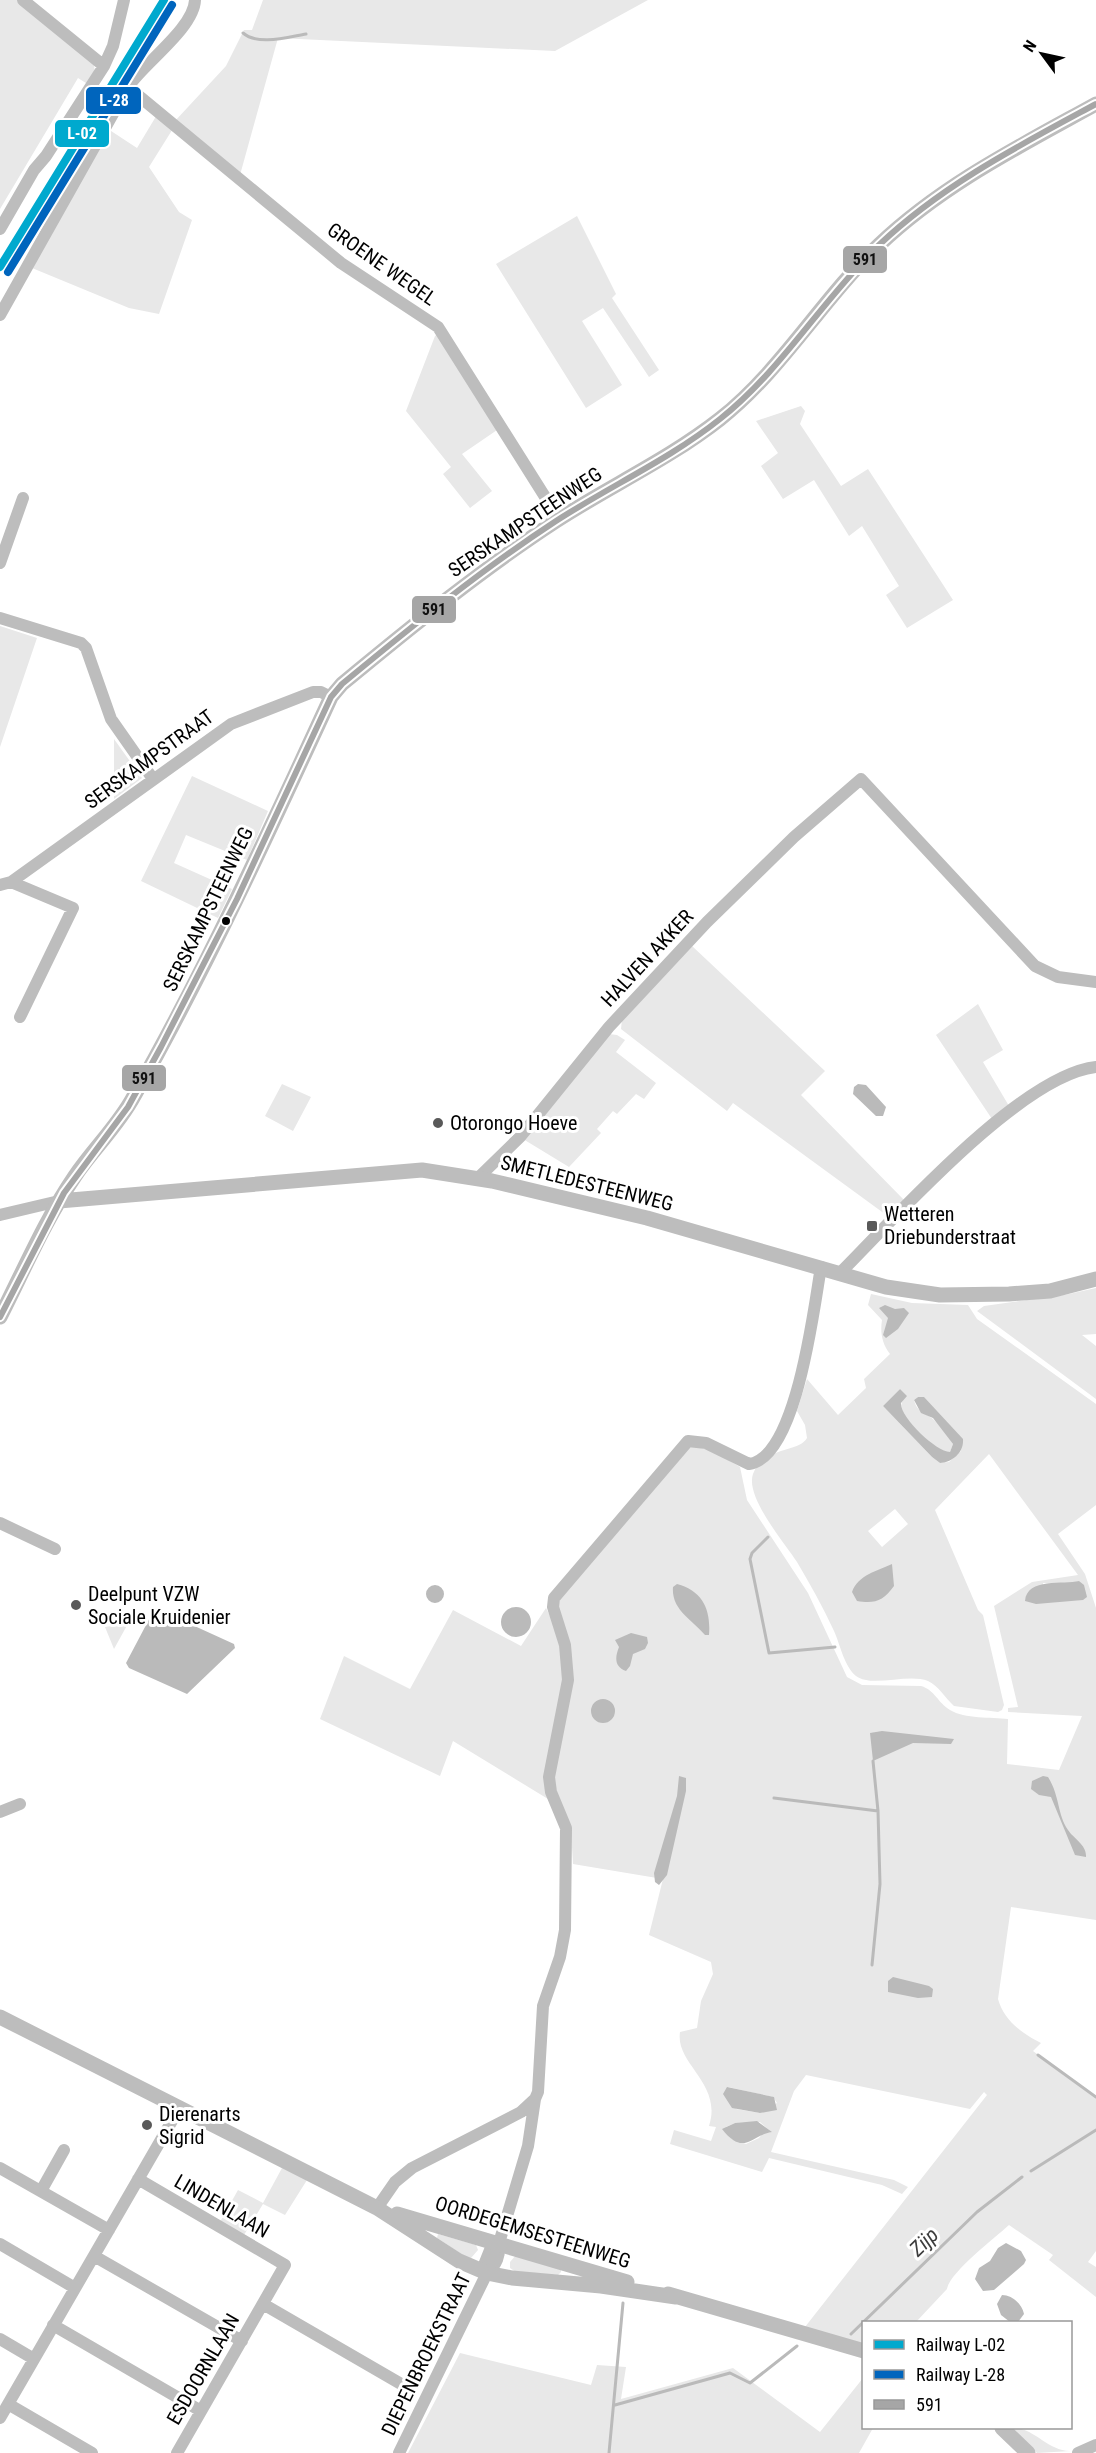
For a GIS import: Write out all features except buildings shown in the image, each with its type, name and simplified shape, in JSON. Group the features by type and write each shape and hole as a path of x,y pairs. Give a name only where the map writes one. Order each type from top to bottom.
{"street":[{"path":"23,0 104,66"},
{"path":"0,229 34,170 46,156 104,66 113,46 124,0"},
{"path":"0,315 128,87 137,74 188,21 194,9 195,0"},
{"name":"GROENE WEGEL","path":"128,87 341,263 438,327 559,519"},
{"name":"SERSKAMPSTEENWEG","path":"0,1317 59,1201 129,1106 179,1014 249,875 331,697 342,684 492,566 559,519 663,458 732,410 765,376 852,272 910,218 992,161 1096,104"},
{"path":"0,563 23,498"},
{"path":"0,618 81,643 87,648 111,719 153,779"},
{"name":"SERSKAMPSTRAAT","path":"5,883 231,724 313,692 321,692 331,697"},
{"name":"HALVEN AKKER","path":"478,1178 520,1137 609,1027 707,922 794,837 861,779 1035,966 1058,977 1096,982"},
{"path":"5,883 73,908 20,1017"},
{"path":"840,1273 990,1126 1053,1082 1096,1067"},
{"name":"SMETLEDESTEENWEG","path":"59,1201 95,1200 388,1171 422,1170 478,1178 647,1218 886,1287 940,1295 1050,1291 1096,1279"},
{"path":"0,1215 59,1201"},
{"name":"DIEPENBROEKSTRAAT","path":"399,2453 487,2273 495,2266 500,2254 499,2243 528,2146 539,2085 543,2006 560,1957 566,1919 566,1828 551,1792 549,1777 568,1680 565,1645 553,1607 554,1598 688,1441 706,1443 749,1464 759,1460 767,1452 790,1416 798,1393 821,1267"},
{"path":"0,1523 55,1549"},
{"path":"0,1812 20,1804"},
{"name":"OORDEGEMSESTEENWEG","path":"0,2017 377,2208 459,2261 487,2273 512,2278 601,2286 676,2297"},
{"path":"377,2208 395,2182 412,2168 521,2112 535,2099"},
{"path":"0,2418 180,2107"},
{"path":"41,2191 64,2150"},
{"path":"0,2168 109,2230"},
{"name":"LINDENLAAN","path":"138,2179 285,2265"},
{"name":"OORDEGEMSESTEENWEG","path":"377,2208 862,2350"},
{"path":"0,2244 75,2288"},
{"path":"94,2256 242,2341"},
{"name":"ESDOORNLAAN","path":"177,2453 285,2265"},
{"name":"ESDOORNLAAN","path":"263,2304 408,2388"},
{"path":"53,2325 201,2411"},
{"path":"0,2339 34,2359"},
{"path":"8,2404 92,2453"},
{"path":"1004,2429 1028,2453"},
{"path":"1078,2453 1096,2445"}],"shaded area":[{"path":"0,0 18,0 94,64 95,74 89,85 78,78 0,209"},
{"path":"263,0 648,0 555,51 278,38 240,175 175,121 226,66 244,30 252,30"},
{"path":"158,113 174,127 149,167 179,212 192,220 159,314 129,308 32,268 108,129 137,148"},
{"path":"577,216 616,294 612,298 659,370 649,377 603,308 582,321 622,385 586,408 496,264"},
{"path":"439,333 500,428 462,454 492,491 470,508 443,474 451,467 406,411 435,336"},
{"path":"801,406 805,411 800,424 841,486 868,469 953,600 907,628 886,595 899,586 862,526 849,536 814,480 783,499 761,466 778,453 756,421"},
{"path":"0,626 37,638 0,747"},
{"path":"114,739 142,778 114,799"},
{"path":"192,776 268,811 247,860 186,835 174,863 232,889 218,918 141,881"},
{"path":"691,945 825,1071 801,1095 905,1201 889,1217 733,1103 727,1111 621,1029 622,1019"},
{"path":"978,1004 1003,1050 983,1062 1009,1106 992,1119 936,1035"},
{"path":"609,1034 617,1035 625,1040 616,1052 656,1083 644,1099 636,1094 617,1114 613,1111 597,1129 601,1133 569,1167 523,1139"},
{"path":"282,1084 311,1097 293,1131 265,1116"},
{"path":"858,1084 866,1085 886,1107 883,1116 876,1116 853,1094 854,1087"},
{"path":"1096,1288 1096,1334 1082,1335 1096,1346 1096,1399 977,1311 984,1306"},
{"path":"871,1294 912,1303 968,1305 977,1319 1096,1404 1096,1505 1058,1534 1085,1574 1096,1608 1096,1920 1011,1907 998,1999 1009,2020 1041,2043 1033,2051 1096,2098 1096,2251 1088,2262 1096,2267 1096,2297 1049,2260 1053,2255 1009,2225 964,2265 947,2289 917,2321 862,2321 862,2344 805,2327 987,2095 984,2092 970,2109 806,2075 794,2091 771,2152 894,2180 908,2187 902,2194 882,2185 769,2158 762,2172 670,2144 674,2130 711,2141 716,2127 709,2126 712,2111 705,2086 684,2054 680,2043 680,2032 697,2028 701,2001 713,1974 711,1962 649,1935 663,1879 573,1864 571,1830 557,1794 554,1774 567,1702 558,1604 562,1594 682,1452 693,1446 713,1451 740,1467 747,1500 808,1593 847,1677 862,1685 921,1686 930,1690 946,1707 956,1713 1008,1719 1007,1764 1059,1770 1082,1716 1008,1712 1008,1708 1018,1707 994,1606 1032,1582 1078,1575 989,1454 935,1510 978,1610 983,1615 1004,1705 998,1712 954,1706 939,1689 928,1681 911,1679 871,1681 856,1676 845,1661 834,1631 812,1587 767,1519 755,1495 752,1484 753,1474 758,1465 772,1454 797,1446 807,1438 805,1425 797,1411 807,1379 838,1415 866,1388 864,1379 890,1354 882,1338 882,1320 868,1305","holes":["900,1389 903,1399 900,1409 922,1436 936,1448 950,1452 953,1444 940,1425 917,1407 914,1400 918,1397 961,1451 949,1462 940,1463 932,1457 883,1406","895,1509 908,1524 882,1547 868,1531","1079,1581 1084,1591 1064,1600 1044,1603 1043,1583 1070,1584","728,2087 773,2097 777,2103 760,2113 736,2109","760,2122 771,2132 763,2133 759,2138 746,2144 732,2139 726,2127 735,2123"]},
{"path":"885,1305 895,1309 904,1308 909,1313 898,1329 886,1338 883,1335 888,1318 879,1308"},
{"path":"900,1389 907,1396 901,1403 902,1409 912,1424 928,1440 950,1452 953,1444 933,1418 921,1413 914,1400 918,1397 924,1397 963,1439 960,1452 953,1458 940,1463 883,1406"},
{"path":"892,1564 894,1586 890,1591 878,1600 857,1601 852,1592 859,1581"},
{"path":"1079,1581 1084,1585 1087,1597 1083,1600 1036,1604 1025,1601 1027,1593 1039,1585"},
{"path":"677,1584 693,1591 703,1603 707,1610 709,1635 705,1635 675,1602 673,1587"},
{"path":"435,1585 441,1588 444,1594 441,1600 435,1603 429,1600 426,1594 429,1588"},
{"path":"516,1607 527,1611 531,1622 527,1633 516,1637 505,1633 501,1622 505,1611"},
{"path":"155,1608 234,1644 235,1648 187,1694 129,1668 126,1663"},
{"path":"546,1608 559,1634 565,1672 548,1799 453,1741 440,1776 320,1719 344,1656 410,1689 453,1610 521,1646"},
{"path":"130,1620 114,1649 105,1627 124,1624"},
{"path":"631,1633 647,1637 648,1643 645,1649 633,1654 626,1671 617,1664 619,1647 615,1640"},
{"path":"603,1699 612,1702 615,1711 612,1720 603,1723 594,1720 591,1711 594,1702"},
{"path":"882,1731 954,1739 951,1744 913,1743 873,1761 870,1733"},
{"path":"679,1776 686,1778 686,1791 667,1875 659,1885 655,1882 654,1873 677,1796"},
{"path":"1043,1776 1048,1777 1052,1784 1064,1824 1082,1846 1086,1857 1075,1855 1051,1797 1039,1795 1031,1789 1032,1781"},
{"path":"893,1977 929,1986 933,1989 932,1997 918,1998 888,1992 888,1981"},
{"path":"727,2087 774,2097 777,2110 760,2113 732,2108 723,2094"},
{"path":"757,2121 772,2132 742,2143 736,2142 722,2129 735,2123"},
{"path":"282,2168 307,2180 285,2215 263,2204 244,2235 220,2222 238,2190 263,2203"},
{"path":"438,2234 476,2245 478,2250 471,2258 466,2257 437,2238"},
{"path":"1006,2243 1021,2251 1026,2260 994,2290 983,2291 975,2279 979,2268 990,2261 998,2248"},
{"path":"516,2255 561,2269 561,2272 558,2275 516,2272 510,2268 510,2262"},
{"path":"1002,2295 1006,2295 1019,2304 1024,2314 1019,2321 1009,2321 1001,2315 997,2304"},
{"path":"460,2353 591,2385 597,2365 626,2367 621,2399 733,2368 820,2432 862,2379 862,2429 872,2429 859,2453 408,2453"},
{"path":"1013,2429 1027,2431 1055,2448 1071,2451 1037,2453"}],"waterway":[{"path":"243,33 249,37 265,40 306,34"},
{"path":"768,1537 752,1553 750,1559 769,1653 835,1647"},
{"path":"872,1965 880,1884 878,1811 873,1761"},
{"path":"774,1798 878,1811"},
{"path":"1038,2055 1096,2097"},
{"name":"Zijp","path":"1031,2171 1096,2130"},
{"name":"Zijp","path":"864,2321 977,2212 1022,2177"},
{"name":"Zijp","path":"609,2453 623,2303"},
{"name":"Zijp","path":"851,2334 862,2323"},
{"name":"Zijp","path":"615,2405 730,2373 750,2383 797,2346"}],"rail line":[{"name":"L-02","path":"0,267 164,0"},
{"name":"L-28","path":"8,272 172,5"}],"transit line":[{"name":"591","path":"0,1317 64,1193 128,1107 161,1047 237,899 331,697 342,684 394,641 528,540 576,508 681,447 720,419 763,379 858,266 903,223 983,167 1096,104"}],"place":[{"name":"Otorongo Hoeve","path":"438,1123"},
{"name":"Wetteren Driebunderstraat","path":"872,1226"},
{"name":"Deelpunt VZW Sociale Kruidenier","path":"76,1605"},
{"name":"Dierenarts Sigrid","path":"147,2125"}]}
